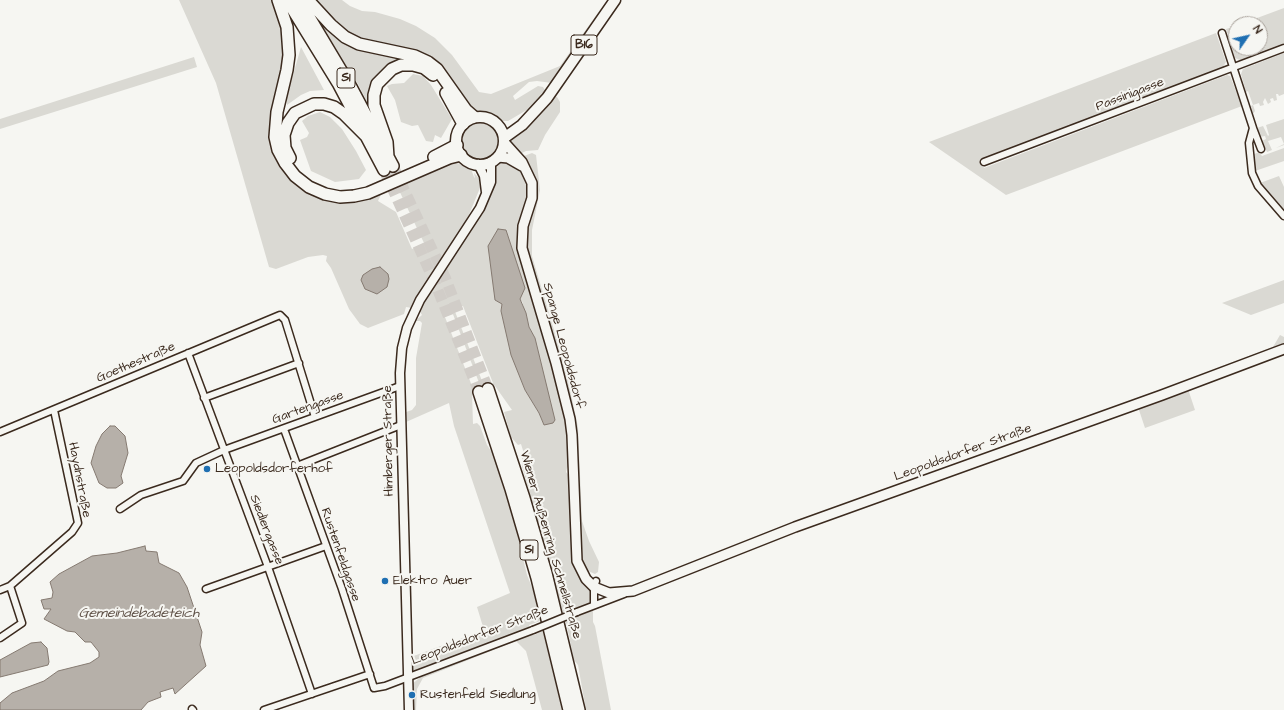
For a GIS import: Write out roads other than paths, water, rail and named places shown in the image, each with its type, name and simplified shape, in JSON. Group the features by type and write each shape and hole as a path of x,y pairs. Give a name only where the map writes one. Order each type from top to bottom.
{"highway":[{"path":"278,0 287,27 289,55 288,70 276,112 275,137 278,150 285,163 295,176 309,187 325,194 340,197 354,196 368,193 450,158 459,150"},
{"name":"S1","path":"287,0 338,83 366,137 388,164"},
{"name":"S1","path":"299,0 351,87 388,164"},
{"path":"308,0 331,26 345,37 359,44 415,56 428,62 437,69 466,110 474,118"},
{"path":"388,164 387,142 376,113 374,95 377,84 392,69 402,65 413,65 424,68 432,74 440,83 463,124"},
{"path":"366,137 344,114 334,107 324,104 314,104 296,113 288,123 284,135 285,148 291,160 300,172 312,181 326,188 340,190 352,190 366,186 447,152 459,150"},
{"name":"Wiener Außenring Schnellstraße","path":"569,710 536,574 483,390 524,498 546,572 579,710"}],"main road":[{"name":"B16","path":"504,140 522,125 554,89 615,0"},
{"name":"B16","path":"499,126 509,125 528,117"},
{"path":"494,159 501,152 504,140 499,126 487,118 474,118 463,124 457,134 459,150 471,163 478,164 494,159 508,158 524,167"},
{"name":"Spange Leopoldsdorf","path":"504,140 509,150 518,157 529,174 533,191 523,226 522,248 554,356 570,419 572,435 575,537 580,570 595,584 612,591"},
{"name":"Leopoldsdorfer Straße","path":"612,591 626,593 795,527 1162,395 1284,349"},
{"name":"Leopoldsdorfer Straße","path":"612,591 652,582"}],"street":[{"path":"1222,33 1252,128 1261,149"},
{"name":"Passinigasse","path":"984,162 1284,48"},
{"path":"1252,128 1249,144 1252,173 1258,186 1284,216"},
{"name":"Himberger Straße","path":"408,710 400,386 402,348 413,313 480,208 491,182 494,159"},
{"path":"478,164 484,176 486,193"},
{"name":"Goethestraße","path":"0,432 281,315 299,363"},
{"name":"Siedlergasse","path":"188,353 268,567 312,694"},
{"path":"204,398 299,363 315,417"},
{"name":"Gartengasse","path":"120,509 141,495 183,481 196,463 224,450 400,386"},
{"name":"Haydnstraße","path":"0,590 10,586 72,532 78,523 54,410"},
{"path":"297,466 401,425"},
{"name":"Rustenfeldgasse","path":"284,429 364,653 374,688"},
{"path":"206,589 326,546"},
{"path":"594,605 595,584"},
{"path":"0,638 22,624 10,586"},
{"name":"Leopoldsdorfer Straße","path":"594,605 612,591"},
{"name":"Leopoldsdorfer Straße","path":"374,688 379,688 626,593"},
{"path":"264,710 370,674"}],"water":[{"path":"498,229 506,230 525,288 520,299 526,313 529,327 535,338 555,420 553,423 544,425 539,413 525,390 511,355 501,311 502,304 495,300 488,246"},
{"path":"380,267 388,274 389,279 387,287 377,294 365,289 361,280 363,275 372,269"},
{"path":"110,426 115,426 125,436 128,453 121,476 123,483 116,488 107,488 99,483 91,463 96,446 102,434"},
{"name":"Gemeindebadeteich","path":"145,546 146,551 157,552 159,563 179,573 187,587 202,632 200,645 206,666 175,694 173,688 160,692 161,697 148,702 141,710 0,710 0,703 12,693 44,681 58,671 90,663 99,657 99,652 91,642 85,642 75,632 67,631 44,619 51,609 44,609 41,600 52,598 53,592 50,582 59,574 92,556 117,553"},
{"path":"41,642 47,648 48,665 0,677 0,660 31,643"}],"tunnel":[{"path":"393,166 445,277 488,389"},
{"path":"384,170 435,283 479,392"}],"place":[{"name":"Leopoldsdorferhof","path":"207,469"},
{"name":"Elektro Auer","path":"385,581"},
{"name":"Rustenfeld Siedlung","path":"412,695"}]}
